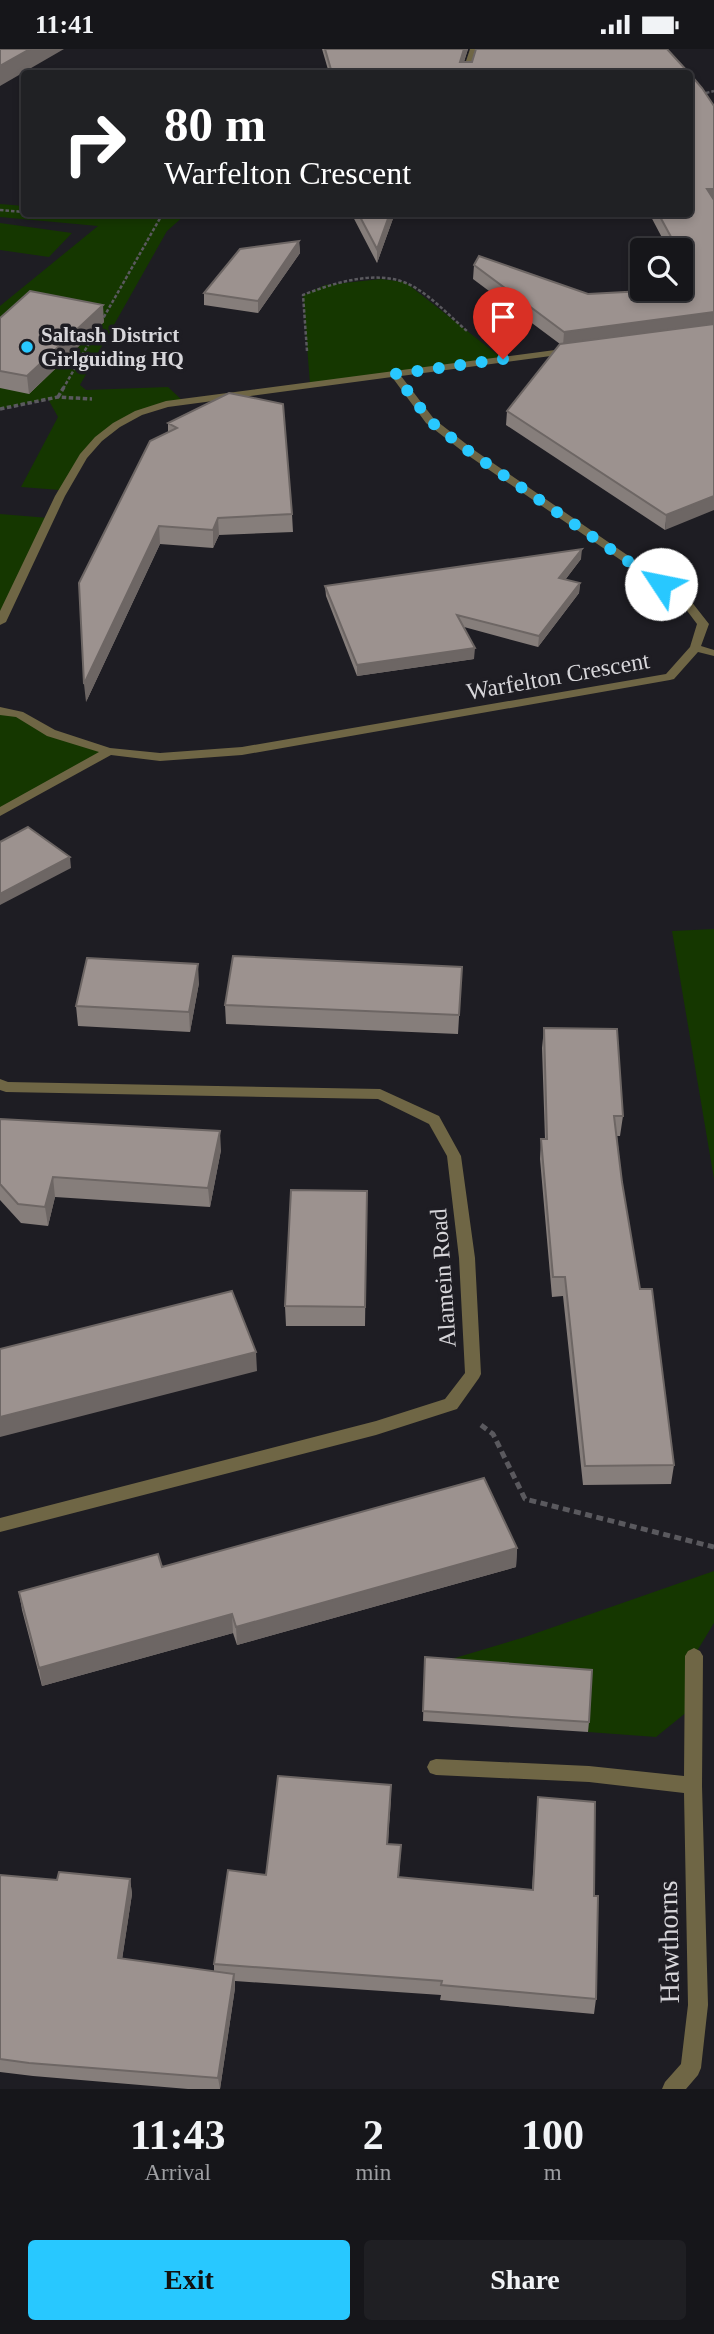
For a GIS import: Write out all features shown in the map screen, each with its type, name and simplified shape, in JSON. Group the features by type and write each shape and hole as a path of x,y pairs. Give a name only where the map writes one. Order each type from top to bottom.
{"street":[{"path":"467,70 474,49"},
{"path":"0,622 61,490 84,454 107,430 145,410 166,404 582,349"},
{"path":"395,374 430,421 440,429 682,599 703,624 695,648 714,653"},
{"name":"Warfelton Crescent","path":"0,711 19,714 51,733 109,751 160,757 242,751 670,677 695,648"},
{"path":"0,812 33,796 109,751"},
{"name":"Alamein Road","path":"0,1084 6,1087 380,1094 433,1121 454,1156 467,1258 473,1374 452,1403"},
{"path":"0,1525 376,1428 452,1403"},
{"name":"Hawthorns","path":"672,2089 691,2068 698,2004 693,1786 694,1656"},
{"path":"436,1767 589,1775 693,1786"}],"path":[{"path":"693,96 714,91"},
{"path":"0,210 21,212"},
{"path":"0,409 58,397 161,217"},
{"path":"310,384 303,295 325,285 380,279 405,282 503,359"},
{"path":"452,1403 493,1434 525,1499 714,1547"}],"green space":[{"path":"0,204 21,206 21,217 183,217 167,231 80,385 86,390 168,387 184,402 166,404 107,430 60,490 21,487 58,417 48,399 0,409 0,306 98,226 0,217"},
{"path":"0,223 72,233 49,257 0,250"},
{"path":"381,279 405,282 503,359 310,384 303,295 325,285"},
{"path":"0,514 49,518 0,621"},
{"path":"0,711 19,714 51,733 109,751 0,812"},
{"path":"714,929 714,1179 672,931"},
{"path":"714,1571 714,1623 694,1656 693,1707 656,1737 588,1732 590,1681 425,1667 525,1637"}],"building":[{"path":"0,49 30,49 0,66"},
{"path":"325,49 464,49 460,62 472,62 476,49 667,49 686,70 331,70"},
{"path":"693,78 714,106 714,189 707,189 714,200 714,312 564,332 474,265 479,256 588,294 630,292 630,301 693,301 693,238 672,238 660,217 693,217"},
{"path":"360,217 389,217 377,249"},
{"path":"299,241 258,301 204,293 240,249"},
{"name":"Saltash District Girlguiding HQ","path":"30,291 103,305 27,376 0,371 0,318"},
{"path":"714,324 714,496 666,515 507,411 560,344"},
{"path":"229,393 283,404 292,514 218,518 213,530 159,526 84,684 79,583 150,441 177,428 168,423"},
{"path":"582,549 559,578 580,583 539,636 457,615 475,648 357,665 325,586"},
{"path":"28,827 70,857 0,894 0,842"},
{"path":"233,956 462,967 459,1015 225,1005"},
{"path":"87,958 198,964 189,1012 76,1006"},
{"path":"544,1028 617,1029 623,1116 614,1116 622,1182 640,1289 652,1289 674,1465 585,1466 565,1277 553,1277 541,1139 547,1139"},
{"path":"0,1119 220,1131 208,1188 53,1177 45,1207 18,1204 0,1184"},
{"path":"291,1190 367,1191 365,1307 285,1306"},
{"path":"232,1291 256,1352 0,1417 0,1349"},
{"path":"484,1478 517,1548 236,1627 232,1614 39,1668 19,1592 158,1554 162,1567"},
{"path":"425,1657 592,1670 589,1722 423,1711"},
{"path":"278,1776 391,1785 387,1844 401,1845 398,1877 533,1890 538,1797 595,1802 594,1896 598,1896 596,1999 441,1985 442,1981 214,1964 228,1870 266,1875"},
{"path":"59,1872 130,1879 118,1958 234,1974 218,2078 0,2059 0,1875 57,1880"}],"place":[{"name":"Saltash District Girlguiding HQ","path":"27,347"}],"route":[{"path":"503,359 395,374 430,421 470,452 661,584"}]}
